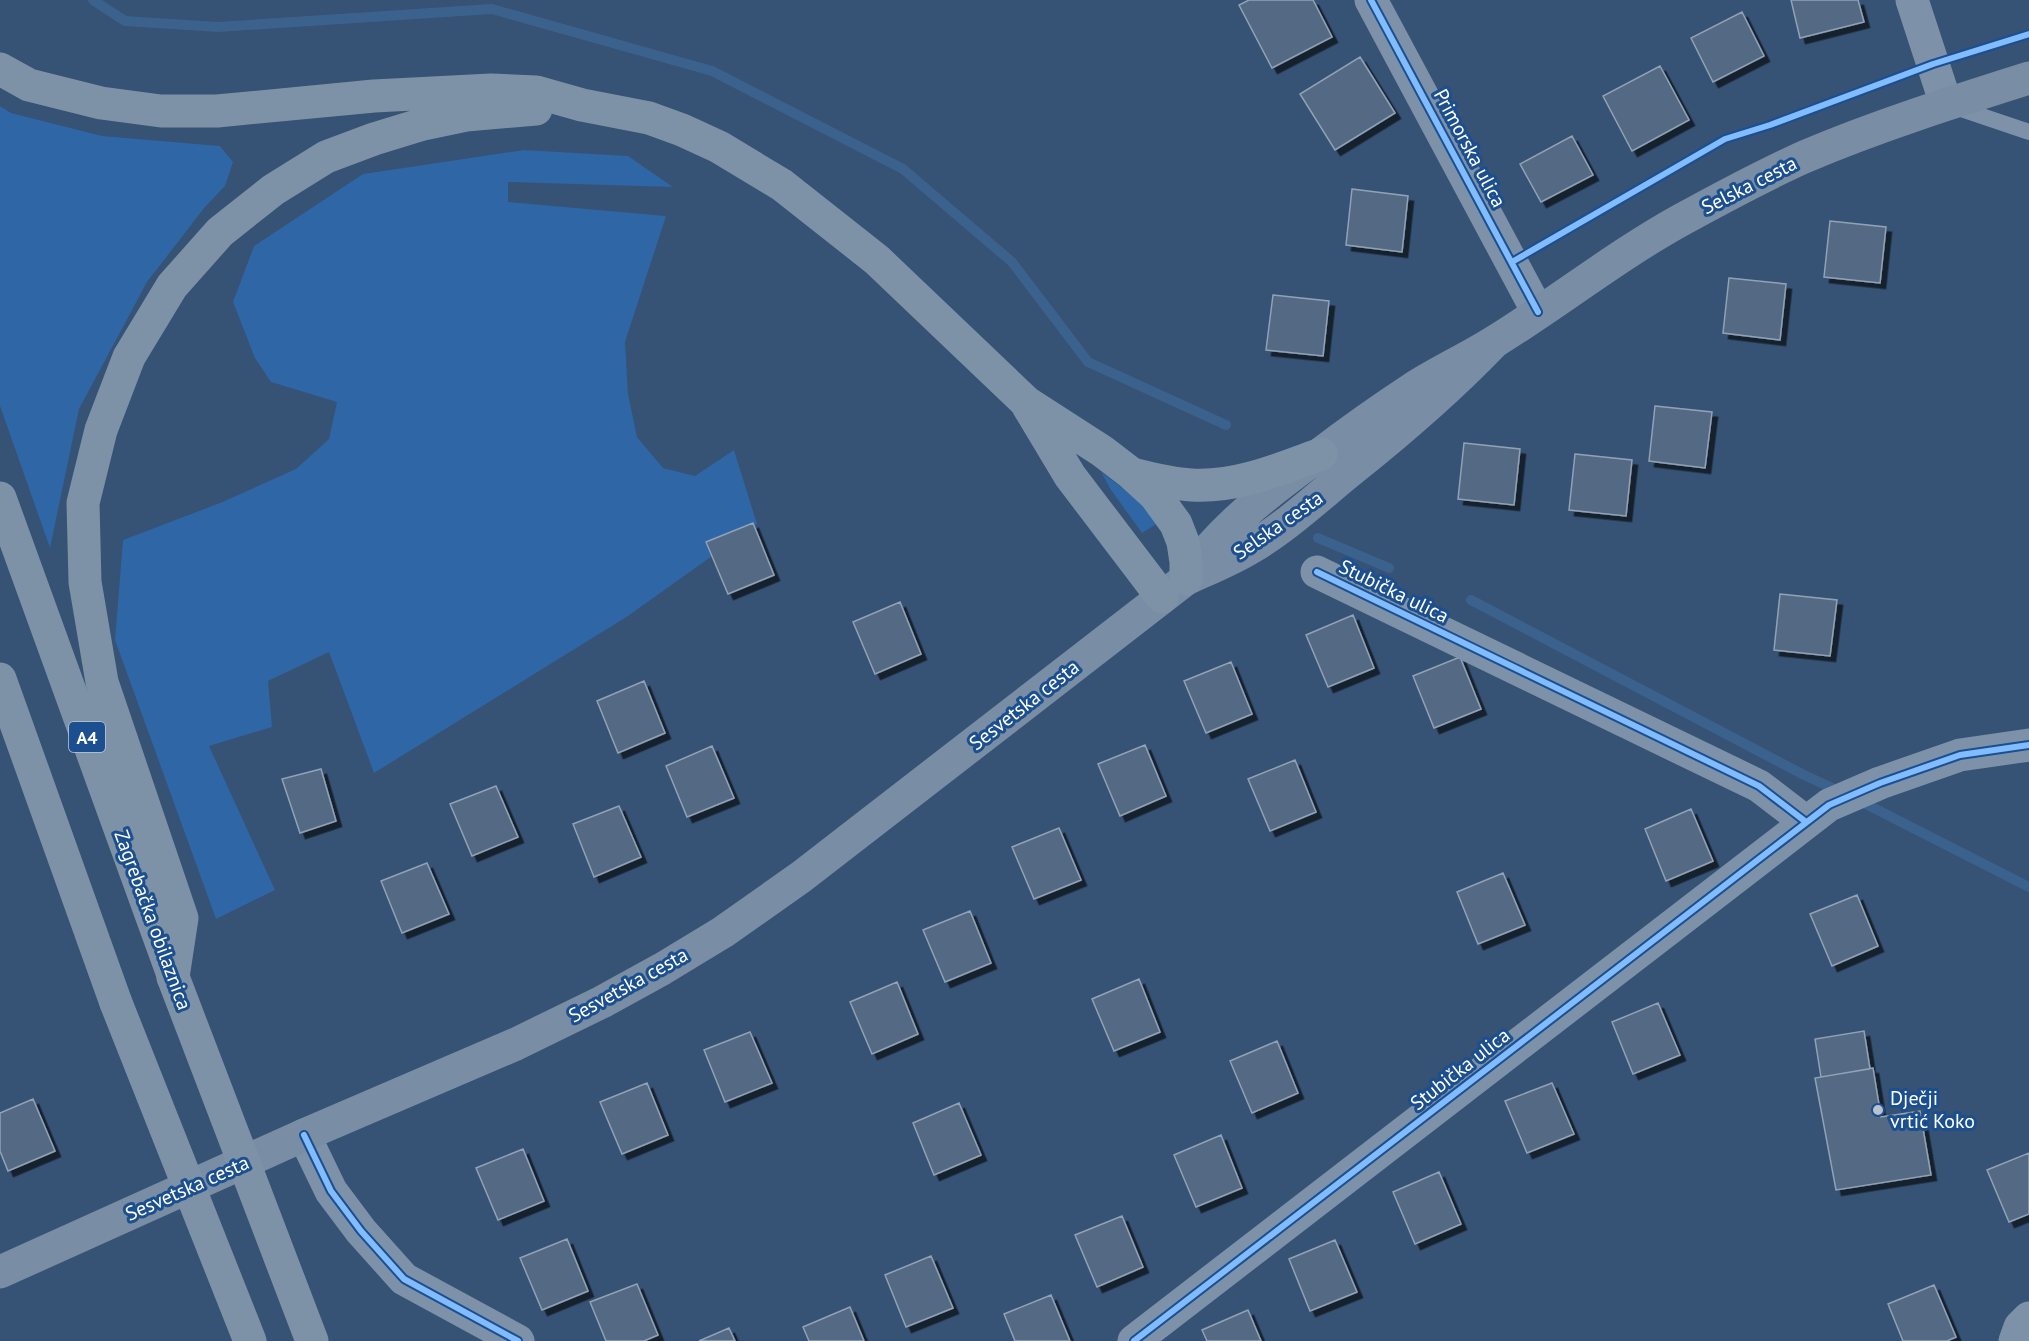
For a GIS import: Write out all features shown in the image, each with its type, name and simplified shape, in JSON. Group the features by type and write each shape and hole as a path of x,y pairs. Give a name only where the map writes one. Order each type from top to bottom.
{"highway":[{"path":"0,69 30,85 101,103 161,111 217,111 374,96 491,90 536,92 582,105 649,118 682,130 719,147 782,185 877,260 1026,402 1102,451 1155,495 1176,524 1183,542 1186,562 1174,588 1070,476 1026,402"},
{"path":"173,977 182,918 102,681 84,582 83,503 101,430 129,357 172,286 220,232 273,190 326,157 423,124 466,115 582,105"},
{"path":"1132,474 1169,483 1218,484 1281,469 1321,454"},
{"name":"Zagrebačka obilaznica","path":"0,498 173,977 312,1341"},
{"path":"0,679 116,1003 250,1341"}],"main road":[{"name":"Selska cesta","path":"1174,588 1236,520 1321,454 1412,389 1493,343 1678,221 1804,158 1877,128 2029,78"},
{"name":"Selska cesta","path":"1174,588 1248,549 1277,529 1408,425 1493,343"},
{"name":"Sesvetska cesta","path":"0,1272 304,1135 516,1044 602,1002 662,969 723,932 811,870 1174,588"}],"street":[{"name":"Primorska ulica","path":"1371,0 1538,312"},
{"path":"1912,0 1946,104"},
{"name":"Stubička ulica","path":"1134,1341 1817,814 1317,572"},
{"path":"1817,814 1880,783 1960,755 2029,745"},
{"path":"304,1135 331,1191 361,1231 404,1279 518,1341"},
{"path":"2015,1341 2020,1327 2029,1318"}],"lane":[{"path":"1946,104 2029,132"}],"shaded area":[{"path":"0,106 11,113 102,136 220,146 233,162 225,186 205,207 147,282 79,409 50,548 0,406"},
{"path":"524,150 628,156 673,187 508,182 508,202 666,216 625,342 628,394 637,437 663,468 695,476 734,450 757,524 628,616 374,773 329,652 268,681 272,727 209,746 275,890 216,919 115,640 123,540 220,503 296,469 329,439 337,402 271,382 255,358 233,302 254,246 363,174"},
{"path":"1101,472 1140,501 1158,523 1142,533"}],"building":[{"path":"1249,0 1313,0 1332,37 1272,68 1239,5"},
{"path":"1791,0 1858,0 1864,22 1800,38"},
{"path":"1742,12 1764,56 1713,82 1691,38"},
{"path":"1360,57 1395,113 1335,150 1300,94"},
{"path":"1660,66 1689,120 1632,151 1603,96"},
{"path":"1572,136 1593,175 1541,202 1520,164"},
{"path":"1352,189 1408,196 1402,252 1346,245"},
{"path":"1830,221 1886,227 1880,283 1824,277"},
{"path":"1729,278 1786,284 1780,340 1723,333"},
{"path":"1273,295 1329,301 1323,356 1266,350"},
{"path":"1655,406 1712,412 1705,468 1649,461"},
{"path":"1464,443 1520,449 1514,505 1458,499"},
{"path":"1575,454 1632,460 1626,516 1569,510"},
{"path":"753,523 774,575 728,594 706,542"},
{"path":"1780,594 1837,600 1830,656 1774,650"},
{"path":"900,602 921,654 875,674 853,622"},
{"path":"1353,615 1374,668 1328,687 1306,635"},
{"path":"1460,657 1481,709 1434,728 1413,676"},
{"path":"1231,662 1252,714 1206,733 1184,681"},
{"path":"644,681 665,733 618,753 597,701"},
{"path":"1145,745 1166,796 1120,816 1098,764"},
{"path":"712,746 734,798 687,817 666,766"},
{"path":"1295,760 1316,812 1270,831 1248,779"},
{"path":"321,769 336,821 300,833 282,779"},
{"path":"496,786 518,837 472,856 450,804"},
{"path":"619,806 641,857 594,877 573,824"},
{"path":"1691,809 1713,861 1666,881 1645,829"},
{"path":"1059,828 1081,880 1034,899 1012,847"},
{"path":"427,863 449,914 402,933 381,881"},
{"path":"1503,873 1525,925 1478,944 1457,892"},
{"path":"1857,895 1878,946 1832,966 1810,914"},
{"path":"970,911 991,963 945,982 923,930"},
{"path":"1139,979 1160,1032 1114,1051 1092,999"},
{"path":"897,982 918,1034 872,1054 850,1002"},
{"path":"1658,1003 1680,1055 1633,1074 1612,1022"},
{"path":"1864,1031 1870,1069 1821,1077 1815,1039"},
{"path":"750,1032 772,1083 725,1102 704,1050"},
{"path":"1277,1041 1298,1093 1252,1113 1230,1061"},
{"path":"1873,1068 1881,1117 1920,1111 1931,1175 1836,1190 1815,1078"},
{"path":"647,1083 668,1135 622,1154 600,1102"},
{"path":"1552,1083 1574,1134 1527,1153 1505,1101"},
{"path":"33,1099 55,1151 8,1171 0,1151 0,1113"},
{"path":"959,1103 981,1155 934,1175 913,1123"},
{"path":"1221,1135 1242,1188 1196,1207 1174,1155"},
{"path":"523,1149 544,1201 498,1220 476,1168"},
{"path":"2029,1153 2029,1214 2009,1222 1987,1170"},
{"path":"1439,1172 1461,1224 1415,1244 1393,1192"},
{"path":"1122,1216 1143,1267 1097,1287 1075,1235"},
{"path":"567,1239 588,1291 542,1310 520,1258"},
{"path":"1335,1240 1357,1292 1310,1311 1289,1259"},
{"path":"931,1256 953,1308 906,1327 885,1275"},
{"path":"637,1284 658,1335 644,1341 606,1341 590,1302"},
{"path":"1934,1285 1956,1337 1947,1341 1903,1341 1888,1304"},
{"path":"1051,1295 1070,1341 1015,1341 1004,1314"},
{"path":"850,1307 864,1341 809,1341 803,1327"},
{"path":"1248,1310 1261,1341 1207,1341 1202,1330"},
{"path":"729,1328 735,1341 699,1341"}],"waterway":[{"path":"93,0 125,21 218,27 492,9 712,71 903,169 1012,262 1088,362 1226,425"},
{"path":"1318,538 1389,568"},
{"path":"1471,600 1804,775 1841,792"},
{"path":"1858,800 2029,887"}],"cycle path":[{"path":"1371,0 1538,312"},
{"path":"1512,262 1725,139 1770,125 1933,64 2029,34"},
{"path":"1317,572 1759,786 1806,822"},
{"path":"1134,1341 1829,805 1880,783 1960,755 2029,745"},
{"path":"304,1135 331,1191 361,1231 404,1279 518,1341"}],"place":[{"name":"Dječji vrtić Koko","path":"1878,1110"}]}
